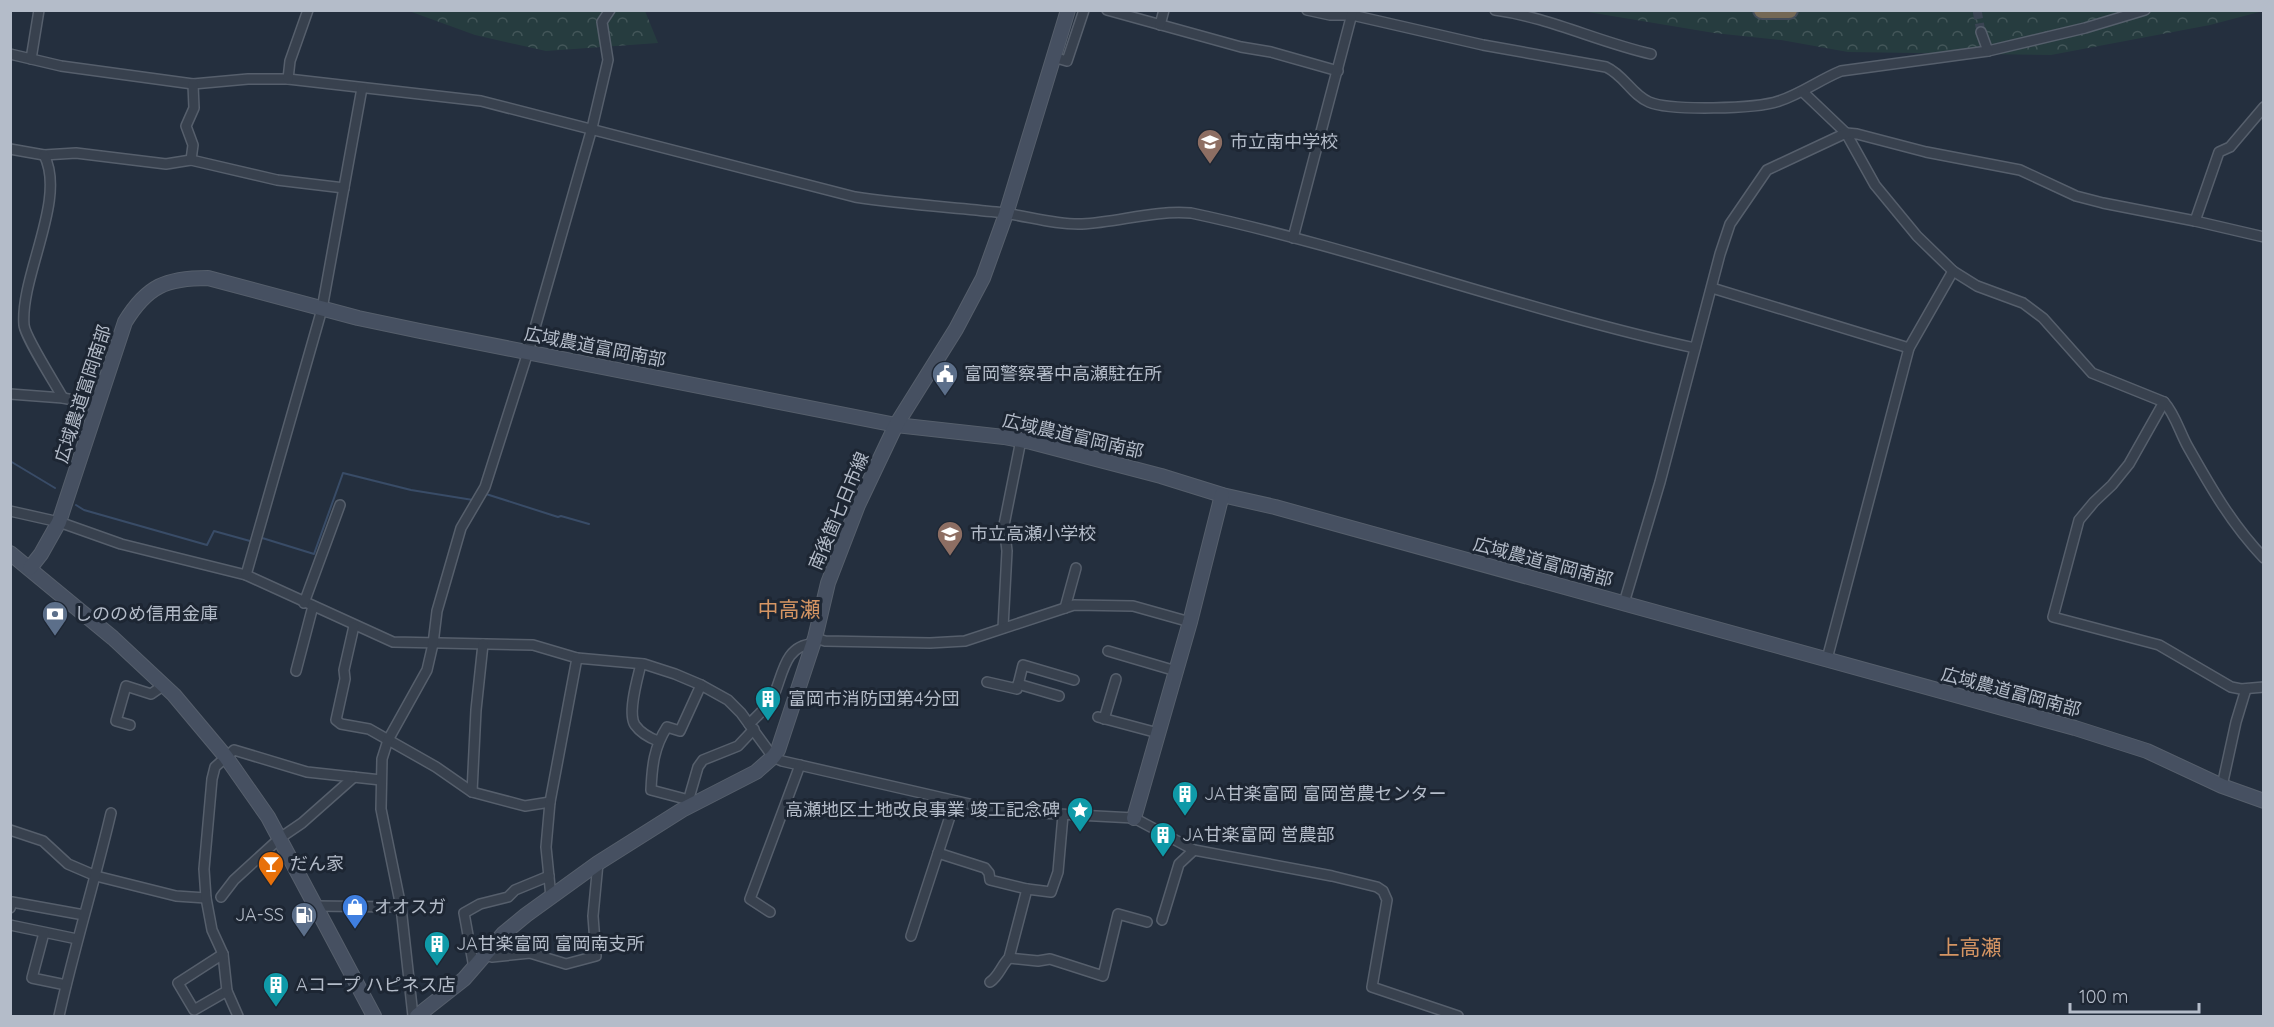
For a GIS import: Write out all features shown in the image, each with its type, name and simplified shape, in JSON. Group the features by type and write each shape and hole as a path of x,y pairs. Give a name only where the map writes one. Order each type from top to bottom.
{"highway":[{"path":"1762,10 1789,10"}],"street":[{"path":"31,58 39,10"},
{"path":"288,79 290,61 308,10"},
{"path":"415,1017 401,907 381,809 382,759 388,740 427,670 437,611 461,528 485,487 528,352 592,128 608,60 602,22 610,10"},
{"name":"南後箇七日市線","path":"415,1017 442,998 474,968 502,934 551,897 688,803 742,781 773,757 782,739 814,641 828,583 850,524 896,425 969,306 983,278 1006,214 1068,10"},
{"path":"1053,57 1067,62 1084,10"},
{"path":"1107,10 1241,47 1271,52 1338,70"},
{"path":"1160,25 1164,10"},
{"path":"1307,10 1330,15 1353,13 1484,45 1606,67 1615,71 1647,102 1662,106 1755,106 1778,102 1803,92 1820,80 1841,71 1988,51 2085,28 2145,10"},
{"path":"1495,10 1516,12 1622,48 1651,54"},
{"path":"1293,238 1353,13"},
{"path":"1981,32 1988,51"},
{"path":"10,54 61,66 193,84 248,79 288,79 482,101 855,197 897,203 1083,224 1145,215 1191,213 1293,238 1589,322 1695,348"},
{"path":"191,160 193,145 186,126 194,108 193,84"},
{"path":"246,575 322,309 362,88"},
{"path":"1803,92 1846,133 1875,185 1917,236 1953,271 1977,286 2023,303 2043,318 2092,373 2164,402 2224,509 2264,558"},
{"path":"2195,221 2219,152 2230,147 2264,107"},
{"path":"1624,603 1660,482 1730,224 1767,170 1846,133 2020,170 2076,196 2264,237"},
{"path":"10,149 44,155 76,153 166,164 191,160 277,180 344,188"},
{"path":"44,155 50,176 49,198 24,300 24,329 63,398"},
{"path":"1827,659 1909,348 1953,271"},
{"name":"広域農道富岡南部","path":"30,568 41,554 59,522 125,322 138,302 159,285 185,278 208,278 322,309 420,331 896,425 1021,440 1082,454 1222,495 1275,507 2119,741 2147,751 2222,786 2264,801"},
{"path":"1712,288 1909,348"},
{"path":"10,394 63,398 99,405"},
{"path":"2164,402 2129,464 2079,520 2053,617 2159,645 2231,687 2246,689 2264,687"},
{"path":"1003,628 1007,550 1004,525 1021,440"},
{"path":"1134,818 1190,622 1222,495"},
{"path":"296,671 309,604 340,505"},
{"path":"10,511 59,522 121,544 246,575 393,642 533,645 577,658 641,664 675,674 728,700 752,726 773,757 800,765 1000,811 1134,818 1194,850 1332,876 1377,887 1383,891 1387,900 1372,987 1458,1017"},
{"path":"10,553 113,638 164,685 226,757 280,838 374,1017"},
{"path":"1065,608 1077,568"},
{"path":"700,685 680,731 667,727 658,741 652,764 651,789 688,803 698,767 703,760 738,746 773,697 791,653 804,644 814,641 940,643 965,641 1074,605 1133,606 1190,622"},
{"path":"354,626 336,720 341,724 369,729 436,767 472,792 525,806 550,802"},
{"path":"472,792 473,750 483,644"},
{"path":"1108,651 1176,671"},
{"path":"551,897 546,847 550,802 577,658"},
{"path":"641,664 632,717 634,724 649,737 658,741"},
{"path":"987,682 1017,689 1023,665 1074,680"},
{"path":"1116,679 1101,718 1158,733"},
{"path":"1018,684 1059,696"},
{"path":"129,725 116,721 126,686 151,694 164,685"},
{"path":"2222,786 2246,689"},
{"path":"238,1017 227,991 223,954 209,921 206,898 204,869 215,767 234,750 307,772 381,780"},
{"path":"770,912 750,899 800,765"},
{"path":"220,897 234,880 280,838 302,823 354,777"},
{"path":"911,936 955,801"},
{"path":"59,1017 77,939 96,876 111,813"},
{"path":"938,853 985,868 990,880 1051,892 1058,872 1063,815"},
{"path":"10,830 43,841 68,864 96,876 176,896 206,898"},
{"path":"1162,920 1179,864 1194,850"},
{"path":"485,955 492,957 530,953 566,964 596,956 593,916 598,863"},
{"path":"474,968 464,913 480,904 508,897 515,890 549,876"},
{"path":"990,982 997,978 1009,958 1027,889"},
{"path":"10,908 12,902 84,915"},
{"path":"315,906 401,907"},
{"path":"1009,958 1038,961 1050,959 1103,975 1118,914 1147,922"},
{"path":"10,925 77,939"},
{"path":"44,933 32,978 66,985"},
{"path":"223,954 178,983 194,1010 227,991"}],"green space":[{"path":"409,11 645,11 658,43 546,51 475,35"},
{"path":"1582,11 2263,11 2210,25 2051,55 1848,52"}],"waterway":[{"path":"10,461 55,488"},
{"path":"259,537 314,554 343,473 411,490 473,500"},
{"path":"486,494 558,517 589,524"},
{"path":"76,505 84,510 207,545 214,531 250,541"}],"tunnel":[{"path":"1977,10 1981,32"}],"place":[{"name":"市立南中学校","path":"1210,165"},
{"name":"富岡警察署中高瀬駐在所","path":"945,397"},
{"name":"市立高瀬小学校","path":"950,557"},
{"name":"しののめ信用金庫","path":"55,637"},
{"name":"富岡市消防団第4分団","path":"768,722"},
{"name":"JA甘楽富岡 富岡営農センター","path":"1185,817"},
{"name":"高瀬地区土地改良事業 竣工記念碑","path":"1080,833"},
{"name":"JA甘楽富岡 営農部","path":"1163,858"},
{"name":"だん家","path":"271,887"},
{"name":"オオスガ","path":"355,930"},
{"name":"JA-SS","path":"304,938"},
{"name":"JA甘楽富岡 富岡南支所","path":"437,967"},
{"name":"Aコープ ハピネス店","path":"276,1008"}],"district":[{"name":"中高瀬","path":"789,610"},
{"name":"上高瀬","path":"1970,948"}]}
